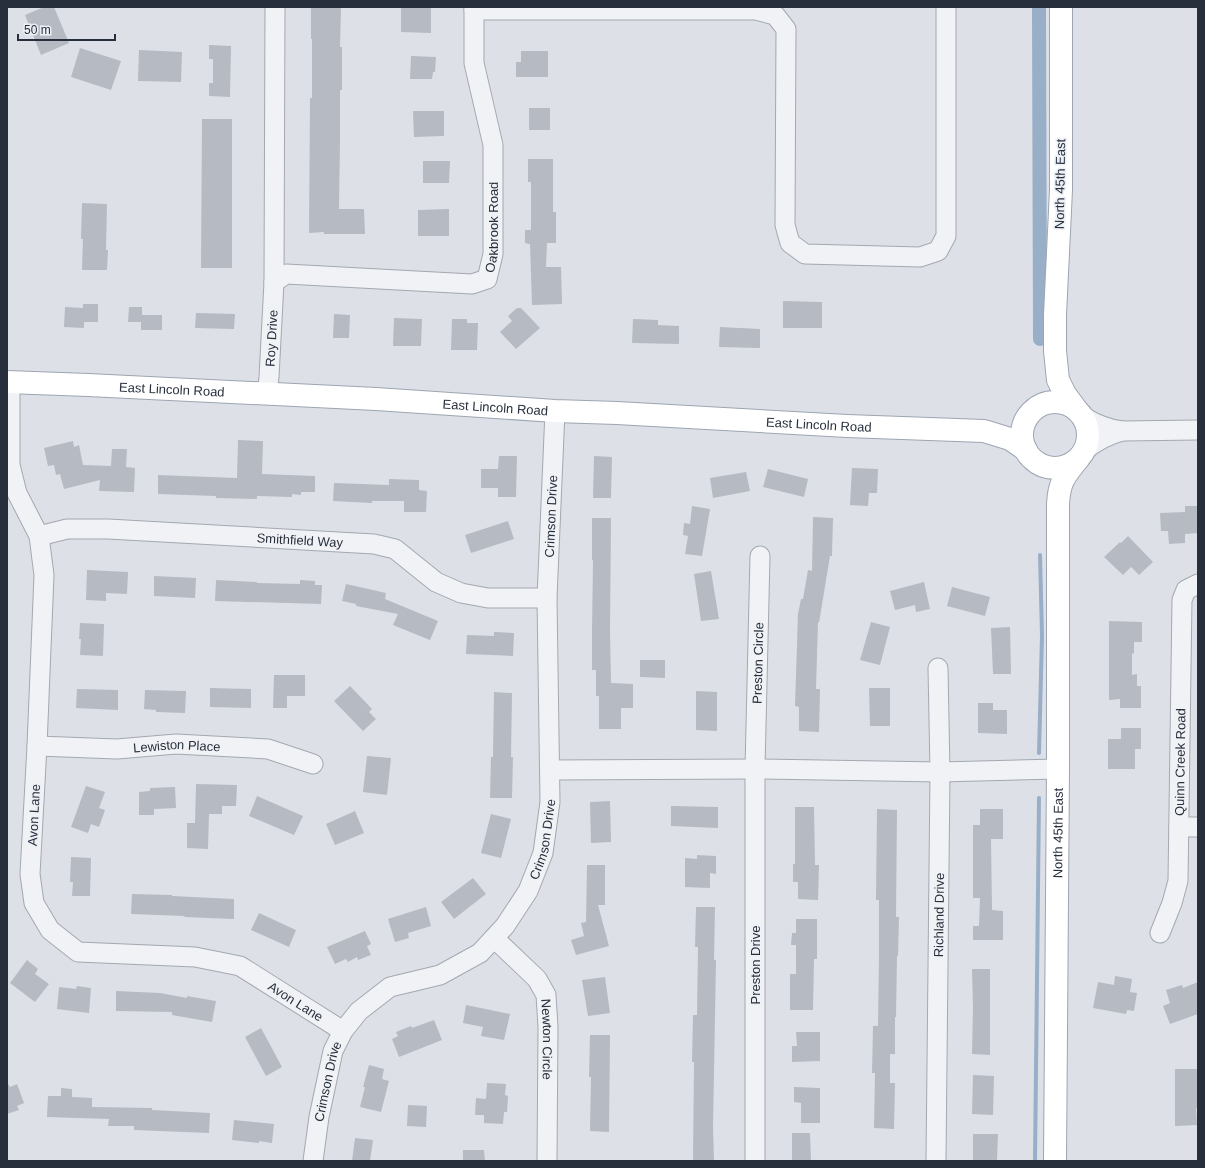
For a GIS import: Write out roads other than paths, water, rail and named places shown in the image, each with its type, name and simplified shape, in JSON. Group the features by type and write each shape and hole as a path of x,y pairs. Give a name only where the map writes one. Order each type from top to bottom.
{"main road":[{"name":"North 45th East","path":"1061,7 1061,190 1055,315 1056,361 1058,380 1065,394 1080,413"},
{"name":"North 45th East","path":"1031,413 1046,394 1053,379 1056,361"},
{"name":"East Lincoln Road","path":"8,382 376,399 555,411 847,426 984,431 995,430 1006,426 1031,413"},
{"path":"1056,401 1067,403 1080,413 1088,427 1089,439 1082,454 1070,465 1060,468 1049,468 1032,457 1023,442 1022,434 1023,425 1031,413 1044,403 1056,401"},
{"name":"East Lincoln Road","path":"984,431 1010,439 1032,457"},
{"name":"North 45th East","path":"1055,1161 1058,769 1058,504 1061,482 1082,454"},
{"name":"North 45th East","path":"1032,457 1047,472 1056,493 1058,504"}],"street":[{"name":"Roy Drive","path":"267,394 274,282 270,7"},
{"path":"474,8 756,10 775,15 786,29 785,225 790,243 805,254 920,257 938,252 946,236 946,7"},
{"name":"Oakbrook Road","path":"274,282 286,274 472,284 487,279 493,254 493,145 474,63 474,8"},
{"name":"Avon Lane","path":"8,382 10,465 17,493 39,536 44,575 30,874 34,903 50,930 78,952 195,957 240,966 343,1031"},
{"name":"Crimson Drive","path":"313,1161 319,1117 333,1051 343,1031 359,1011 390,987 440,975 480,953 506,926 528,891 543,853 550,802 548,598 555,411"},
{"path":"1080,413 1100,426 1122,431 1198,430"},
{"path":"1082,454 1096,442 1108,435 1122,431"},
{"name":"Smithfield Way","path":"39,536 67,529 108,529 374,544 395,549 436,582 461,593 488,598 548,598"},
{"name":"Preston Circle","path":"755,769 760,556"},
{"name":"Quinn Creek Road","path":"1160,934 1172,903 1178,881 1181,610 1182,600 1192,587"},
{"name":"Richland Drive","path":"936,1161 940,772 938,668"},
{"name":"Lewiston Place","path":"37,746 117,749 176,744 268,749 313,764"},
{"path":"550,770 755,769 940,772 1058,769"},
{"name":"Preston Drive","path":"755,769 755,1161"},
{"path":"1179,827 1198,827"},
{"name":"Newton Circle","path":"494,938 537,979 546,995 548,1027 547,1161"}],"waterway":[{"path":"1039,7 1040,339"},
{"path":"1039,753 1042,635 1040,555"},
{"path":"1035,1161 1039,798"}]}
